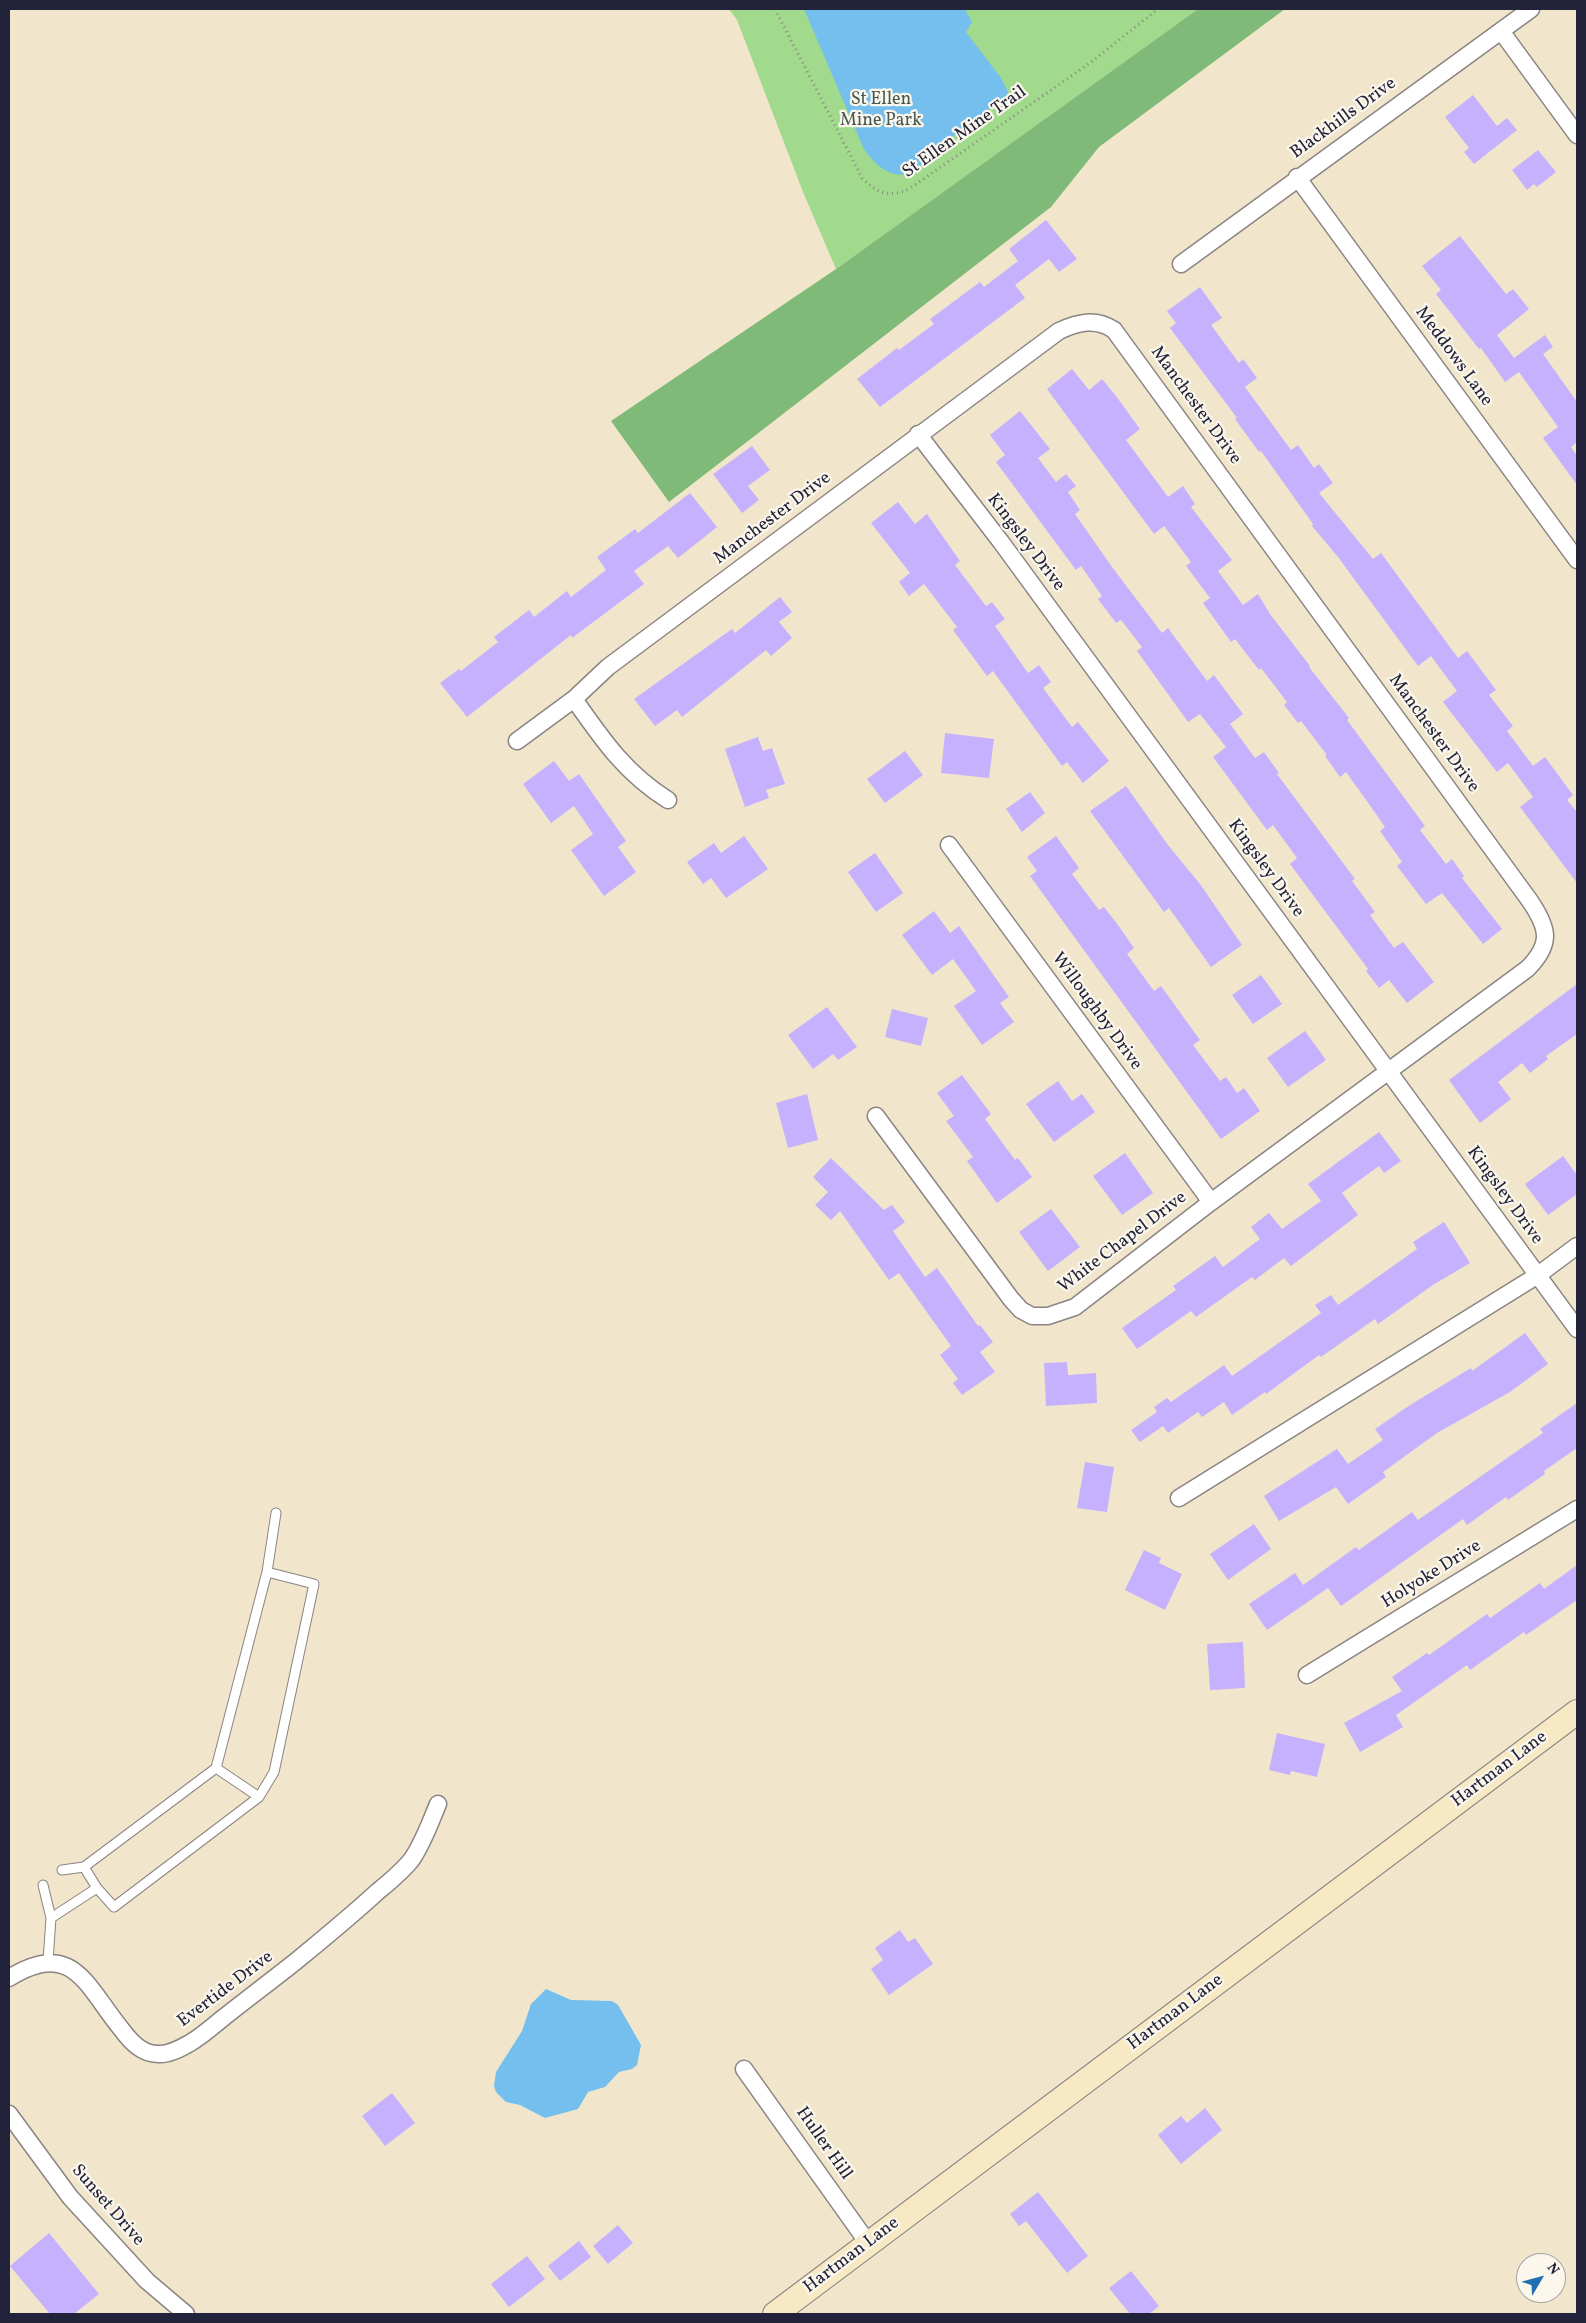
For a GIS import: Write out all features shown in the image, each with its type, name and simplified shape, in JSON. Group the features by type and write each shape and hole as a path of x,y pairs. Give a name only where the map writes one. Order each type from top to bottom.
{"street":[{"name":"Blackhills Drive","path":"1181,264 1297,177 1531,9"},
{"path":"1501,31 1577,135"},
{"name":"Meddows Lane","path":"1297,177 1577,560"},
{"name":"Manchester Drive","path":"517,741 574,699 608,666 1059,331 1071,325 1097,322 1114,330 1120,338 1518,884 1543,923 1546,936 1544,947 1538,958 1527,969 1387,1071"},
{"name":"Kingsley Drive","path":"918,434 1001,542 1577,1329"},
{"path":"574,699 601,737 631,772 645,786 668,800"},
{"name":"Willoughby Drive","path":"948,845 1211,1202"},
{"name":"White Chapel Drive","path":"876,1116 1011,1300 1021,1310 1032,1316 1048,1316 1075,1307 1211,1202 1387,1071"},
{"path":"1179,1498 1538,1275 1577,1246"},
{"name":"Holyoke Drive","path":"1307,1675 1577,1509"},
{"name":"Hartman Lane","path":"775,2314 1577,1712"},
{"name":"Evertide Drive","path":"48,1962 60,1962 84,1980 136,2046 150,2053 172,2052 191,2043 268,1984 388,1883 411,1860 424,1839 438,1804"},
{"path":"9,1978 28,1968 48,1962"},
{"name":"Huller Hill","path":"744,2069 868,2243"},
{"name":"Sunset Drive","path":"9,2114 70,2197 147,2281 186,2314"}],"lane":[{"path":"62,1870 84,1866 216,1768 267,1572 276,1513"},
{"path":"84,1866 97,1888 114,1907 259,1797 274,1772 314,1584 267,1572"},
{"path":"216,1768 259,1797"},
{"path":"43,1885 52,1918 48,1962"},
{"path":"52,1918 97,1888"}],"path":[{"name":"St Ellen Mine Trail","path":"775,9 862,178 872,187 885,193 898,194 909,189 1090,63 1158,9"}],"green space":[{"name":"St Ellen Mine Park","path":"729,9 1198,9 836,269 803,192 737,20"},
{"path":"1198,9 1285,9 1099,147 1051,207 669,502 611,421 836,269"}],"water":[{"path":"804,9 965,9 972,22 966,32 1001,78 1008,92 1006,96 957,133 933,156 912,172 899,175 887,171 875,163 863,147"},
{"path":"546,1989 571,2000 612,2001 618,2005 641,2045 637,2065 632,2069 619,2072 605,2087 588,2092 578,2109 545,2118 520,2105 506,2102 496,2092 494,2086 496,2072 522,2031 531,2004"}],"building":[{"path":"1473,95 1497,126 1507,118 1517,130 1474,164 1464,152 1469,148 1445,117"},
{"path":"1538,150 1556,172 1537,187 1534,184 1527,190 1512,170"},
{"path":"1046,220 1077,259 1059,272 1049,259 1015,285 1025,298 880,407 857,379 897,348 899,350 934,324 930,319 980,282 984,287 1018,261 1009,249"},
{"path":"1460,236 1506,294 1513,289 1529,309 1497,335 1514,358 1545,335 1553,347 1543,354 1577,402 1577,442 1571,447 1577,456 1577,485 1543,438 1558,427 1519,372 1505,382 1481,348 1479,349 1436,294 1441,290 1422,266"},
{"path":"1200,287 1222,318 1211,325 1239,363 1243,359 1257,378 1245,387 1291,450 1298,445 1314,468 1319,464 1333,483 1319,493 1373,559 1381,553 1458,658 1467,651 1496,690 1489,695 1513,726 1507,731 1533,766 1545,757 1573,795 1567,800 1577,812 1577,883 1520,807 1533,797 1508,763 1497,772 1443,702 1457,691 1431,656 1418,666 1338,557 1312,526 1313,524 1261,451 1259,452 1235,419 1237,418 1170,328 1176,323 1167,311"},
{"path":"1072,369 1089,390 1102,379 1116,396 1140,429 1126,440 1168,497 1183,486 1195,504 1191,507 1232,560 1218,571 1243,605 1258,594 1270,614 1349,718 1347,720 1425,826 1420,830 1446,864 1452,859 1464,876 1462,878 1502,929 1483,944 1442,893 1426,904 1397,866 1402,862 1380,831 1385,827 1346,772 1340,777 1325,756 1327,755 1301,721 1298,723 1284,705 1287,702 1261,668 1259,670 1235,639 1231,642 1203,603 1210,598 1186,566 1191,562 1164,526 1154,534 1047,389"},
{"path":"1020,411 1050,449 1038,458 1056,482 1066,474 1076,486 1068,492 1080,510 1075,514 1112,567 1162,633 1168,628 1207,681 1214,675 1243,714 1230,724 1255,758 1264,752 1279,773 1277,774 1355,879 1352,881 1375,912 1370,915 1394,948 1403,942 1434,982 1407,1003 1389,980 1379,988 1366,971 1368,969 1290,864 1297,858 1273,825 1267,830 1213,757 1226,747 1200,714 1188,722 1137,651 1142,647 1121,620 1116,623 1098,599 1102,596 1081,566 1076,570 996,462 1005,455 990,435"},
{"path":"752,446 770,470 748,486 759,500 742,513 713,474"},
{"path":"690,493 717,527 678,558 668,546 634,571 644,584 572,638 571,635 467,717 440,683 459,669 461,671 498,642 494,637 529,610 534,617 567,591 571,597 606,570 597,557 635,529 638,533"},
{"path":"898,502 915,524 927,514 960,561 955,565 986,606 992,602 1005,619 995,626 1028,673 1039,665 1051,682 1043,688 1072,727 1078,722 1109,761 1083,783 1067,762 1062,766 993,671 987,676 953,630 957,627 924,584 909,596 899,582 910,573 871,523"},
{"path":"780,597 792,612 779,622 792,638 771,656 766,650 682,717 677,710 655,726 634,699 732,629 735,633"},
{"path":"945,733 994,739 989,778 941,773"},
{"path":"758,737 763,751 772,748 785,784 766,790 769,798 745,807 725,749"},
{"path":"905,751 923,775 885,803 867,779"},
{"path":"554,761 569,781 579,774 626,841 618,847 636,872 604,896 571,850 593,834 574,806 551,823 523,784"},
{"path":"1126,786 1168,845 1200,884 1242,945 1211,967 1169,908 1164,912 1090,811"},
{"path":"1030,792 1045,813 1022,832 1006,809"},
{"path":"744,836 768,869 726,898 711,878 703,884 687,862 714,843 721,853"},
{"path":"1056,836 1079,868 1072,874 1099,910 1104,907 1134,948 1127,954 1154,991 1161,986 1200,1040 1193,1045 1220,1081 1226,1077 1237,1093 1244,1088 1260,1111 1221,1139 1030,876 1037,871 1027,857"},
{"path":"875,853 903,893 876,912 848,872"},
{"path":"934,911 950,933 959,926 1009,997 1000,1003 1014,1022 982,1045 954,1006 976,991 953,959 932,975 902,935"},
{"path":"1261,975 1282,1004 1253,1024 1232,995"},
{"path":"1577,984 1577,1034 1546,1056 1548,1059 1530,1073 1522,1063 1498,1082 1511,1099 1480,1123 1449,1080"},
{"path":"827,1007 857,1047 838,1060 833,1054 813,1069 788,1035"},
{"path":"892,1009 928,1018 921,1046 885,1037"},
{"path":"1305,1031 1326,1060 1288,1087 1267,1058"},
{"path":"962,1075 991,1114 985,1119 1015,1160 1018,1158 1032,1177 997,1203 967,1161 973,1157 946,1121 954,1116 937,1093"},
{"path":"1058,1081 1072,1101 1082,1094 1095,1112 1054,1142 1026,1104"},
{"path":"807,1094 818,1140 788,1148 776,1103"},
{"path":"1379,1132 1401,1161 1384,1173 1379,1166 1342,1193 1358,1215 1291,1266 1284,1258 1255,1280 1252,1277 1196,1317 1191,1311 1137,1349 1122,1328 1176,1290 1173,1286 1215,1256 1223,1267 1260,1239 1251,1227 1269,1213 1282,1229 1321,1201 1308,1184"},
{"path":"1125,1153 1153,1193 1122,1215 1093,1176"},
{"path":"1563,1156 1577,1175 1577,1194 1548,1215 1525,1184"},
{"path":"831,1158 884,1210 892,1205 905,1222 893,1231 925,1277 937,1268 978,1326 980,1325 993,1342 980,1352 995,1372 962,1395 953,1383 958,1379 940,1355 951,1346 899,1273 889,1280 840,1211 831,1220 815,1205 828,1192 813,1177"},
{"path":"1051,1209 1080,1247 1048,1271 1019,1232"},
{"path":"1444,1222 1470,1263 1433,1285 1378,1324 1375,1319 1321,1357 1319,1355 1266,1394 1265,1392 1232,1415 1224,1402 1202,1417 1198,1412 1168,1433 1163,1426 1140,1442 1131,1430 1157,1412 1154,1407 1167,1398 1171,1402 1224,1365 1232,1376 1321,1313 1315,1305 1331,1295 1338,1305 1417,1249 1413,1242"},
{"path":"1525,1333 1548,1364 1510,1392 1437,1433 1383,1472 1386,1477 1348,1504 1336,1487 1279,1521 1264,1496 1337,1449 1348,1464 1383,1440 1375,1429 1471,1368 1472,1371"},
{"path":"1067,1362 1068,1375 1096,1373 1097,1403 1046,1406 1044,1363"},
{"path":"1577,1403 1577,1448 1544,1471 1545,1474 1508,1500 1506,1497 1467,1525 1463,1519 1341,1606 1328,1588 1267,1630 1249,1604 1295,1573 1303,1585 1356,1547 1359,1550 1412,1512 1418,1520 1543,1433 1540,1429"},
{"path":"1085,1462 1114,1467 1107,1512 1077,1508"},
{"path":"1254,1524 1271,1549 1228,1580 1210,1554"},
{"path":"1144,1550 1161,1558 1159,1563 1182,1574 1165,1610 1125,1590"},
{"path":"1577,1565 1577,1600 1526,1635 1524,1632 1470,1670 1467,1665 1396,1715 1403,1727 1360,1752 1344,1723 1402,1691 1392,1677 1427,1653 1429,1655 1487,1614 1490,1618 1540,1583 1544,1589"},
{"path":"1243,1642 1245,1688 1210,1690 1207,1644"},
{"path":"1277,1733 1325,1744 1317,1777 1291,1771 1290,1775 1269,1770"},
{"path":"900,1930 908,1942 915,1938 933,1964 889,1995 871,1969 883,1960 875,1948"},
{"path":"392,2093 415,2123 385,2146 362,2116"},
{"path":"1205,2108 1222,2130 1181,2164 1158,2135 1181,2116 1187,2123"},
{"path":"1038,2192 1088,2256 1067,2273 1026,2221 1019,2226 1010,2214"},
{"path":"618,2225 633,2243 608,2264 593,2246"},
{"path":"49,2233 99,2294 74,2314 50,2314 10,2266"},
{"path":"579,2241 591,2257 560,2281 548,2266"},
{"path":"527,2256 545,2279 509,2307 491,2284"},
{"path":"1131,2271 1159,2306 1149,2314 1130,2314 1109,2288"}]}
